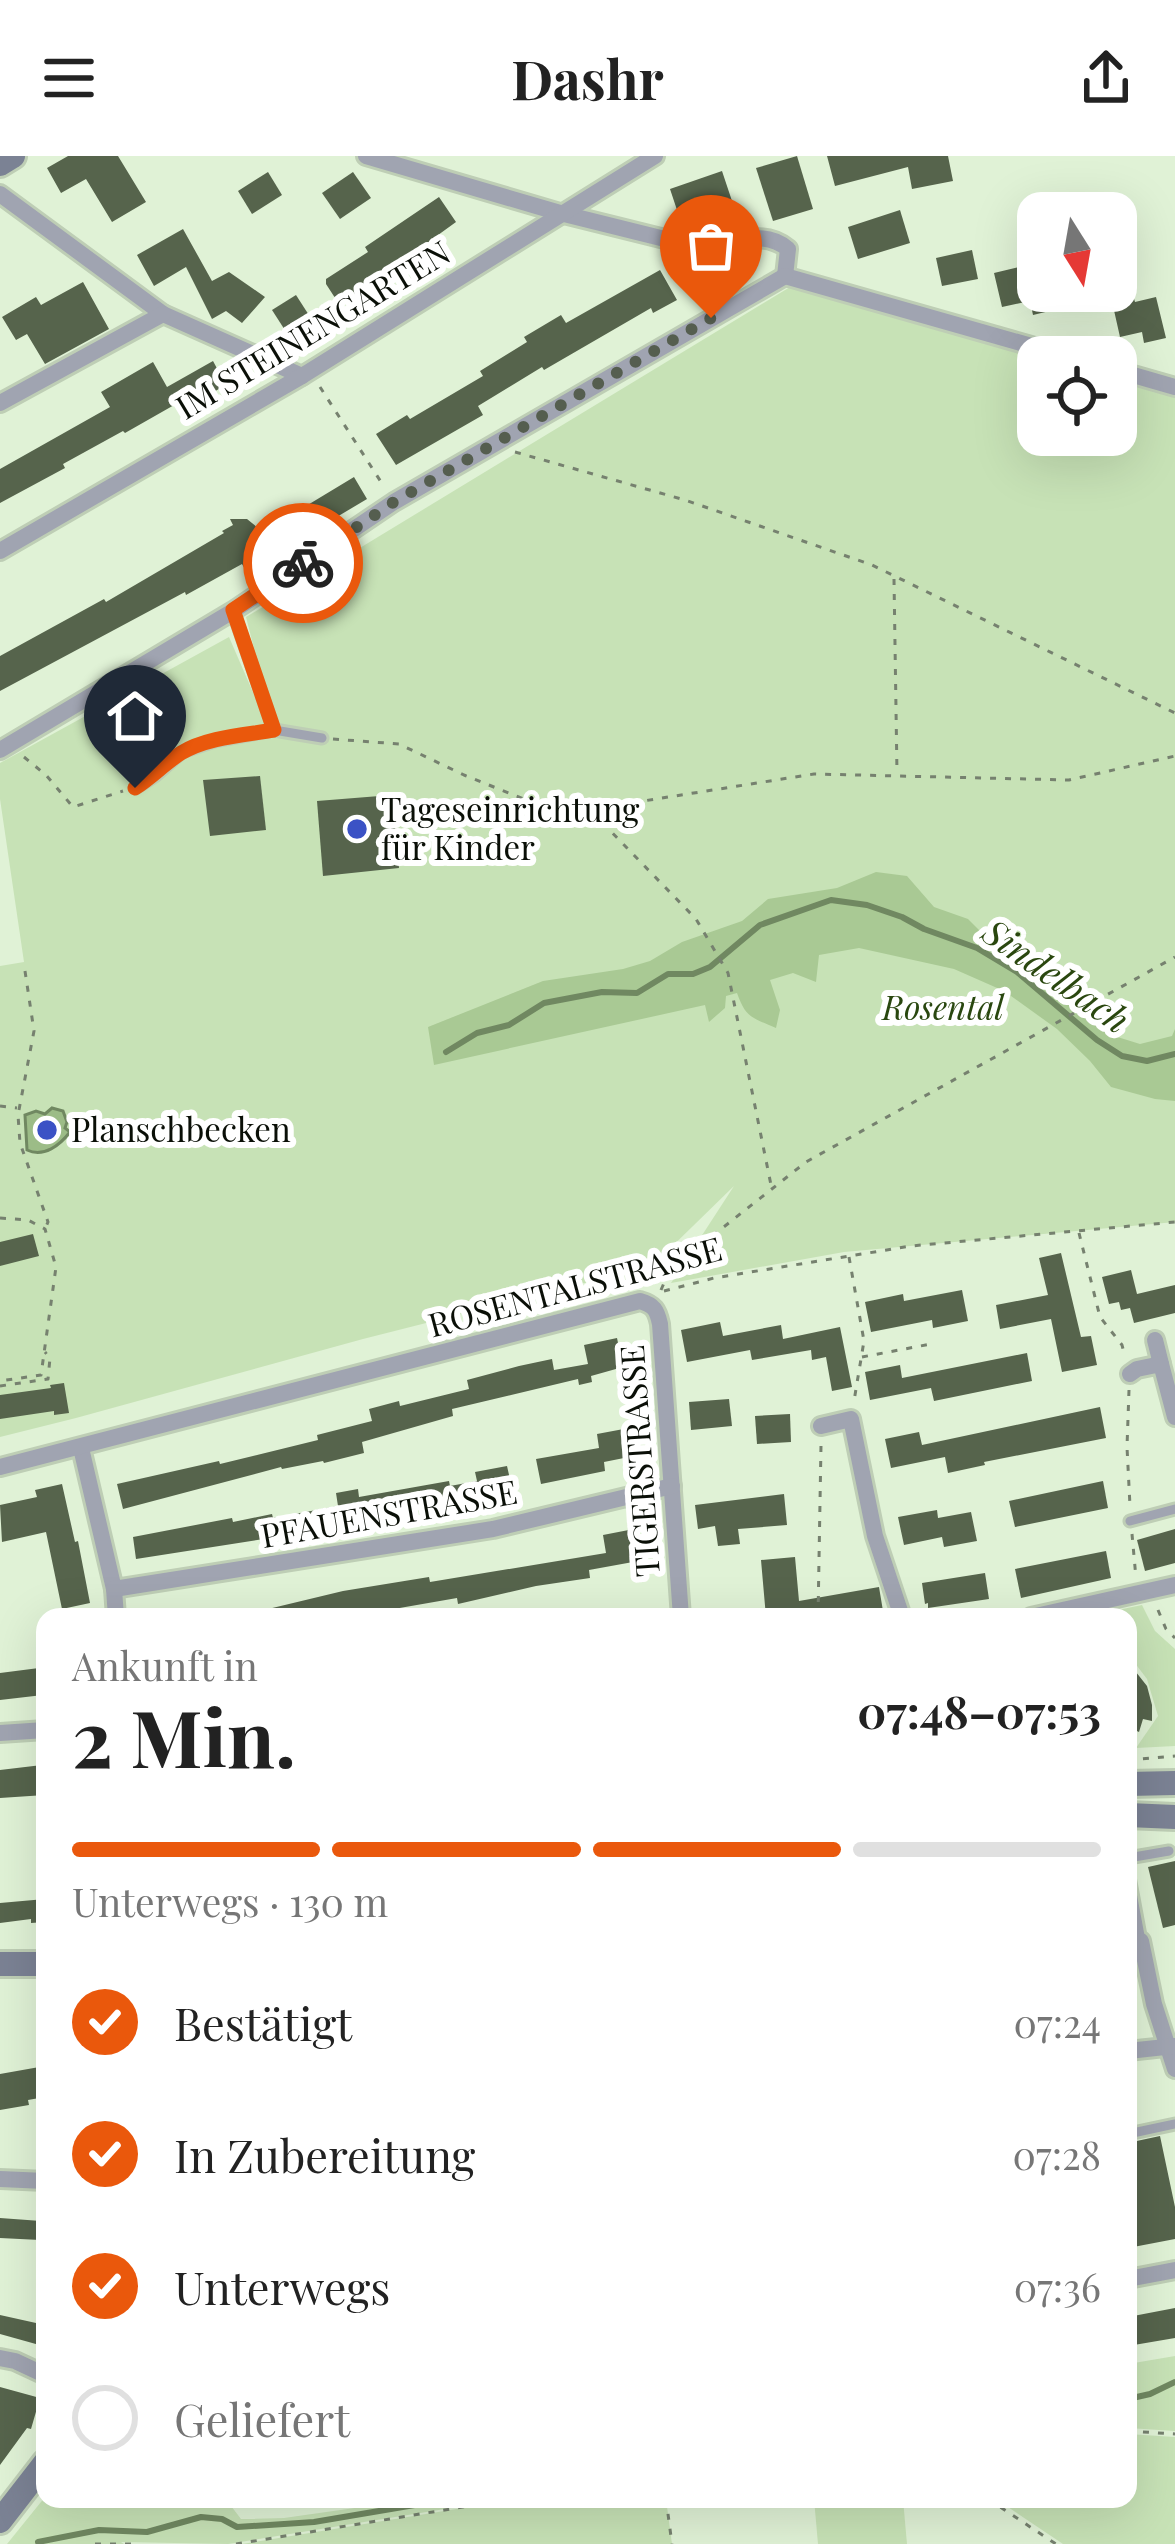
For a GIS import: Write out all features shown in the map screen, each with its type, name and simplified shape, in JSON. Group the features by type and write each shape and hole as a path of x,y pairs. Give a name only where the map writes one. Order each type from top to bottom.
{"main road":[{"path":"0,164 13,156"},
{"path":"1137,1784 1175,1783"},
{"path":"1137,1784 1152,1794 1152,1804 1137,1814"},
{"path":"1137,1815 1175,1817"},
{"path":"0,1964 36,1964"},
{"path":"0,2521 36,2475"}],"street":[{"path":"366,156 394,159 560,213 700,248 758,236 776,238 788,249 785,276"},
{"name":"IM STEINENGARTEN","path":"0,551 306,373 655,156"},
{"path":"0,194 163,314 306,373"},
{"path":"4,747 233,610 394,502 785,276 1017,342"},
{"path":"0,403 163,314"},
{"path":"1137,376 1175,387"},
{"name":"ROSENTALSTRASSE","path":"0,1467 656,1298"},
{"name":"TIGERSTRASSE","path":"656,1298 680,1608"},
{"path":"1155,1340 1175,1417"},
{"path":"1130,1374 1161,1364"},
{"path":"821,1426 851,1420 874,1536 899,1608"},
{"path":"81,1448 115,1608"},
{"name":"PFAUENSTRASSE","path":"114,1589 494,1529 672,1486"},
{"path":"1072,1608 1175,1585"},
{"path":"0,1733 36,1731"},
{"path":"1137,1951 1172,2046 1175,2069"},
{"path":"1137,2050 1172,2046"},
{"path":"0,2179 36,2181"},
{"path":"1137,2277 1175,2270"},
{"path":"0,2358 36,2371"}],"lane":[{"path":"233,610 274,730"},
{"path":"135,788 182,752 215,741 274,730 322,738"},
{"path":"1130,1521 1175,1509"},
{"path":"1137,1856 1169,1851"},
{"path":"1137,2132 1175,2124"}],"path":[{"path":"306,373 381,483"},
{"path":"489,446 685,500 872,565 1175,713"},
{"path":"894,578 897,774"},
{"path":"322,738 399,744 561,814 814,774 1069,780 1175,756"},
{"path":"4,747 46,775 74,807 135,788"},
{"path":"591,811 696,919 728,973 771,1187"},
{"path":"656,1298 664,1282 711,1237 806,1162 1175,957"},
{"path":"0,1384 41,1376 56,1267 45,1229 48,1222 20,1143 19,1109 34,1031 25,971"},
{"path":"0,1106 19,1109"},
{"path":"0,1218 28,1220 45,1229"},
{"name":"ROSENTALSTRASSE","path":"656,1298 714,1278 911,1246 1175,1222"},
{"path":"1078,1232 1100,1317 1122,1345 1130,1374 1127,1447 1137,1594"},
{"path":"848,1256 864,1341 851,1420"},
{"path":"862,1357 931,1344"},
{"path":"818,1608 821,1426"},
{"path":"1157,1607 1175,1638"},
{"path":"1137,1759 1175,1756"},
{"path":"1137,2432 1175,2434"},
{"path":"236,2544 457,2508"},
{"path":"667,2508 671,2544"},
{"path":"1002,2508 1056,2544"},
{"path":"95,2544 134,2544"}],"green space":[{"name":"Rosental","path":"790,287 1017,350 1017,456 1137,456 1137,383 1175,394 1175,1222 844,1252 671,1283 734,1186 652,1266 0,1437 0,966 24,962 0,799 0,763 229,637 268,727 274,727 246,617"},
{"path":"1142,1605 1155,1631 1175,1649 1175,1746 1137,1748 1158,1716 1147,1679 1137,1666 1137,1608 1128,1608"},
{"path":"1175,2356 1175,2431 1137,2429 1137,2362"},
{"path":"1137,2435 1175,2437 1175,2544 1063,2544 1009,2508 1137,2508"},
{"path":"36,2508 233,2508 241,2519 355,2508 451,2508 228,2544 7,2544"},
{"path":"462,2508 667,2508 672,2544 242,2544"},
{"path":"815,2508 904,2508 907,2544 818,2544"}],"shaded area":[{"path":"876,872 907,876 934,907 968,919 987,938 1015,939 1029,964 1065,970 1083,1012 1111,1035 1140,1044 1172,1036 1175,1029 1175,1101 1111,1087 1057,1029 1004,991 954,969 859,948 819,955 816,982 793,973 770,980 780,1010 776,1028 750,1016 737,993 726,996 725,1008 709,1022 705,1005 434,1065 428,1027 543,981 650,961 682,942 742,921 768,899 837,888"},
{"name":"Planschbecken","path":"52,1108 63,1111 70,1132 51,1149 27,1150 25,1115 45,1114"}],"building":[{"path":"68,156 118,156 146,202 112,222 86,179 61,193 47,168"},
{"path":"797,156 813,209 773,221 756,168"},
{"path":"827,156 948,156 953,181 912,189 908,167 835,186"},
{"path":"722,171 733,204 681,222 670,189"},
{"path":"268,172 282,195 252,214 238,191"},
{"path":"353,172 371,198 340,219 322,193"},
{"path":"439,197 456,222 371,287 339,304 326,279"},
{"path":"900,210 910,243 858,259 848,227"},
{"path":"183,229 212,281 229,272 265,297 242,323 226,311 212,319 186,267 154,286 137,255"},
{"path":"972,250 978,279 942,286 936,258"},
{"path":"1017,267 1017,304 1002,307 994,273"},
{"path":"660,270 677,300 653,313 651,308 542,367 478,406 483,415 396,465 376,434 483,376 480,371 561,315 566,323"},
{"path":"83,282 109,329 45,364 27,334 16,340 2,317 36,297 41,305"},
{"path":"296,295 314,323 290,338 272,310"},
{"path":"1156,297 1166,338 1144,343 1142,332 1120,336 1114,312 1137,312 1137,302"},
{"path":"213,361 226,385 194,403 190,396 0,503 0,469 110,407 101,392 153,362 167,387"},
{"path":"354,477 367,499 277,560 249,576 242,564 0,691 0,656 106,602 224,533 233,525 230,519 247,519 263,532"},
{"path":"260,776 266,830 210,836 203,780"},
{"name":"Tageseinrichtung für Kinder","path":"392,795 399,868 323,876 317,801"},
{"path":"33,1234 39,1256 0,1266 0,1242"},
{"path":"1061,1253 1081,1337 1091,1336 1097,1365 1062,1372 1051,1319 1000,1329 996,1305 1048,1295 1039,1258"},
{"path":"1131,1270 1137,1294 1175,1285 1175,1313 1134,1323 1130,1308 1121,1310 1119,1302 1109,1304 1102,1277"},
{"path":"962,1290 968,1321 933,1328 932,1320 871,1332 865,1302 903,1294 904,1301"},
{"path":"720,1322 723,1336 781,1325 783,1339 840,1327 852,1387 832,1391 826,1357 812,1360 811,1350 752,1360 750,1350 687,1362 681,1330"},
{"path":"617,1338 623,1367 591,1376 592,1382 579,1385 578,1379 452,1409 453,1416 362,1442 364,1453 281,1467 123,1509 117,1484 318,1440 317,1435 372,1421 369,1409 469,1389 467,1380 519,1366 552,1359 554,1370 588,1364 584,1345"},
{"path":"1027,1353 1032,1381 934,1401 931,1388 870,1400 865,1372 900,1365 902,1378"},
{"path":"64,1383 69,1413 0,1419 0,1395"},
{"path":"729,1399 732,1426 691,1430 689,1402"},
{"path":"1100,1407 1106,1438 948,1473 945,1457 891,1468 885,1439 919,1432 922,1445"},
{"path":"790,1414 791,1442 757,1444 755,1416"},
{"path":"629,1428 634,1456 604,1462 605,1471 541,1484 536,1459 599,1448 597,1434"},
{"path":"507,1466 512,1488 363,1517 321,1530 136,1559 133,1537 232,1518 233,1522 272,1514 273,1518 338,1506 336,1493 358,1489 359,1497 449,1481 450,1486 477,1481 475,1472"},
{"path":"1103,1481 1108,1508 1015,1527 1009,1501"},
{"path":"62,1484 90,1603 62,1608 46,1532 2,1542 0,1505 37,1497 35,1490"},
{"path":"784,1494 787,1525 738,1529 740,1544 718,1546 715,1526 698,1529 695,1505"},
{"path":"937,1510 938,1518 971,1512 977,1541 944,1547 942,1537 904,1545 898,1517"},
{"path":"639,1528 644,1560 589,1570 590,1578 458,1604 457,1598 400,1608 272,1608 343,1591 606,1553 603,1535"},
{"path":"1175,1529 1175,1563 1145,1571 1137,1540"},
{"path":"1106,1551 1111,1578 1021,1598 1015,1569"},
{"path":"795,1557 799,1601 879,1587 882,1608 765,1608 761,1560"},
{"path":"985,1573 989,1599 928,1608 925,1604 922,1583"},
{"path":"36,1668 36,1696 0,1700 0,1673"},
{"path":"1137,1673 1147,1686 1152,1705 1152,1721 1143,1719 1139,1732"},
{"path":"36,1766 36,1796 0,1798 0,1770"},
{"path":"1175,1861 1175,1925 1163,1928 1148,1867"},
{"path":"36,1900 36,1923 31,1919 0,1923 0,1903"},
{"path":"36,2068 36,2099 28,2100 29,2105 0,2110 0,2074"},
{"path":"1160,2136 1175,2207 1175,2239 1137,2246 1137,2171 1137,2141"},
{"path":"0,2218 36,2221 36,2240 0,2238"},
{"path":"1175,2308 1175,2338 1137,2344 1137,2315"},
{"path":"0,2315 36,2323 36,2344 0,2334"},
{"path":"0,2387 36,2397 36,2412 31,2429 27,2428 0,2465"}],"waterway":[{"name":"Sindelbach","path":"446,1052 477,1033 509,1025 544,1003 602,992 637,993 668,974 693,974 710,967 760,925 831,900 867,905 977,948 1017,972 1122,1056 1147,1061 1175,1054"},
{"path":"1137,2397 1175,2382"},
{"path":"38,2542 99,2530 147,2532 201,2517 222,2519 237,2527 314,2522 397,2508"}],"way so far":[{"path":"303,563 394,502 711,318"}],"place":[{"name":"Tageseinrichtung für Kinder","path":"357,829"},
{"name":"Planschbecken","path":"47,1130"}],"route":[{"path":"135,788 182,752 274,730 233,610 303,563"}]}
